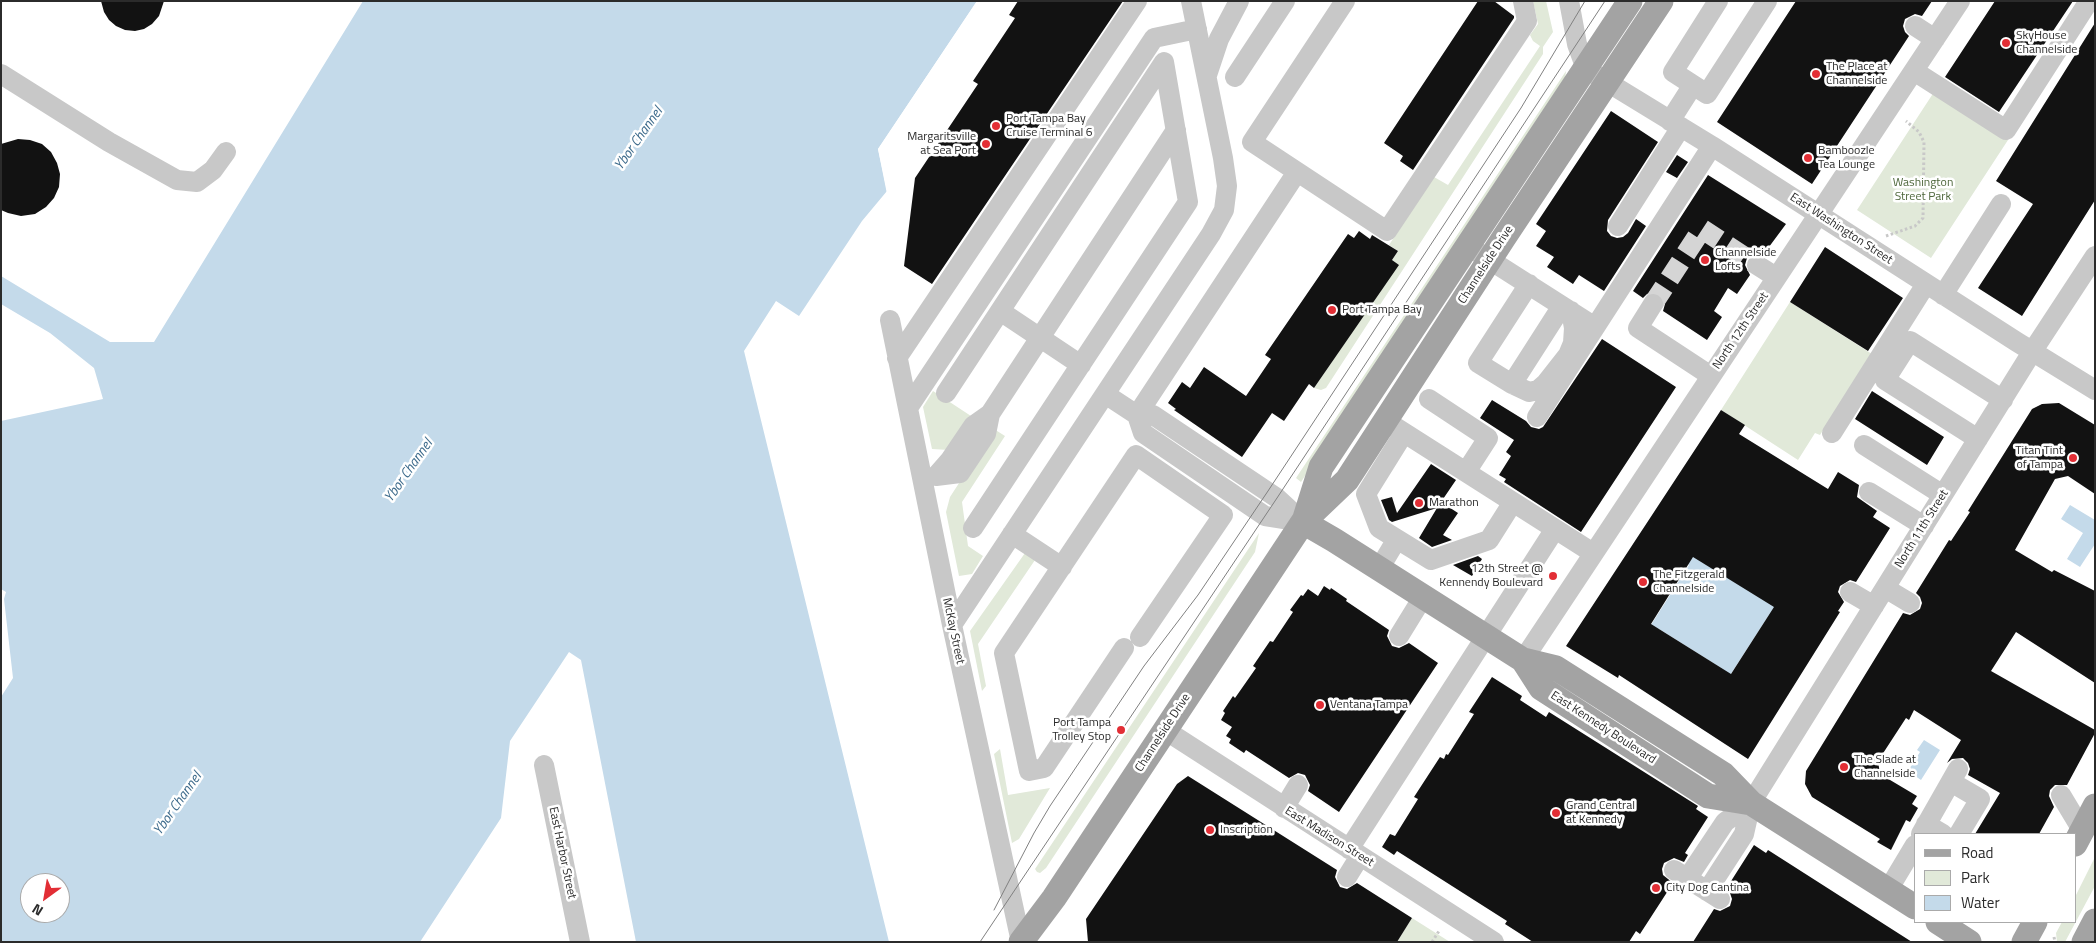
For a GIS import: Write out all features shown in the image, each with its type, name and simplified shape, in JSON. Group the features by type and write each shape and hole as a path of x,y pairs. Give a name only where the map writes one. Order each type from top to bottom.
{"main road":[{"name":"Channelside Drive","path":"1303,522 1321,467 1630,1"},
{"name":"Channelside Drive","path":"1021,942 1054,898 1303,522 1381,449 1490,259 1661,1"},
{"path":"1303,522 1523,660"},
{"name":"East Kennedy Boulevard","path":"1523,660 1541,688 1708,796 1751,803 1914,906"},
{"path":"2078,837 2095,806"},
{"path":"2084,942 2095,922"},
{"path":"1940,923 1969,942"},
{"path":"2024,942 2034,923"}],"street":[{"path":"898,358 1137,1"},
{"path":"952,625 1211,234 1224,210 1227,186 1221,148 1191,1"},
{"path":"1207,76 1219,39 1239,1"},
{"path":"1235,77 1285,1"},
{"path":"1252,142 1345,1"},
{"path":"1221,148 1252,142 1387,231 1527,21 1523,1"},
{"path":"1569,1 1577,44 1586,69"},
{"path":"1718,1 1672,72 1708,94 1767,1"},
{"name":"North 12th Street","path":"1523,660 1960,1"},
{"path":"1914,71 2006,130 2089,1"},
{"path":"1915,26 1934,40"},
{"path":"908,408 1154,38 1197,29"},
{"path":"946,393 1164,62 1188,202 973,528"},
{"name":"East Washington Street","path":"1586,69 1712,146 2032,352 2095,390"},
{"path":"1,74 109,142 177,180 197,182 213,170 226,152"},
{"path":"1618,226 1675,124 1693,85"},
{"path":"929,477 960,474 986,434 990,414 1176,130"},
{"path":"1537,417 1712,146"},
{"path":"1137,415 1298,172"},
{"path":"1943,295 2001,204"},
{"path":"1468,246 1595,327"},
{"path":"1757,264 1776,278"},
{"name":"North 11th Street","path":"1751,803 2032,352 2092,267"},
{"path":"1529,284 1478,363 1529,392 1538,390 1568,355 1573,343 1574,328 1566,309"},
{"path":"1832,433 1926,284"},
{"path":"1653,304 1638,328 1711,376"},
{"path":"1512,384 1566,309"},
{"path":"1000,311 1081,365"},
{"name":"McKay Street","path":"890,320 908,408 929,477 952,625 1021,942"},
{"path":"1978,439 1886,380 1910,341 2003,400"},
{"path":"1105,394 1137,415 1153,415 1277,498 1303,522"},
{"path":"1429,399 1488,438 1466,472"},
{"path":"1395,427 1593,553"},
{"path":"1864,445 1943,495"},
{"path":"1381,449 1366,494 1379,528 1431,560 1489,540 1513,502"},
{"path":"1136,455 1223,515 1044,768 1029,771 1004,653 1062,567 1136,455"},
{"path":"1869,492 1924,526"},
{"path":"1347,877 1354,853 1555,529"},
{"path":"1012,534 1062,567"},
{"path":"1379,568 1397,539"},
{"path":"1885,588 1910,603"},
{"path":"1850,592 1874,606"},
{"path":"1399,636 1423,597"},
{"name":"East Madison Street","path":"1165,730 1494,942"},
{"name":"East Harbor Street","path":"544,765 580,942"},
{"path":"1930,831 1955,776 1980,799 1960,833"},
{"path":"1284,808 1298,784"},
{"path":"2061,795 2078,837"},
{"path":"1751,803 1744,834 1714,895 1681,874 1725,822 1751,803"},
{"path":"1888,890 1914,846"}],"path":[{"path":"1886,236 1915,226 1923,218 1924,142 1919,132 1906,121"},
{"path":"1432,942 1439,931"},
{"path":"2054,937 2055,942"}],"green space":[{"path":"1533,1 1546,1 1553,32 1543,47 1543,54 1326,388 1321,390 1314,388 1398,265 1392,260 1398,251 1389,245 1434,177 1448,185 1540,46 1533,41 1530,35 1538,24"},
{"path":"1566,71 1560,91 1301,482 1296,478"},
{"name":"Washington Street Park","path":"1934,92 2008,140 1931,258 1857,210"},
{"path":"1790,302 1872,354 1820,435 1815,433 1798,460 1721,410"},
{"path":"933,391 971,416 949,450 932,449 923,407"},
{"path":"994,429 1005,436 962,502 968,546 983,556 972,574 959,576 946,512 950,497"},
{"path":"1259,533 1255,552 1046,868 1040,873 1037,872 1035,869"},
{"path":"1025,553 1035,560 978,644 986,686 982,691 970,631"},
{"path":"1000,749 1008,795 1050,788 1019,839 1012,843 994,754"},
{"path":"2095,857 2095,886 2076,921 2076,895"},
{"path":"1412,918 1450,942 1397,942"},
{"path":"2061,923 2075,923 2065,942 2057,942 2056,933"}],"water":[{"name":"Ybor Channel","path":"363,1 977,1 878,149 887,191 862,221 799,316 776,301 744,351 889,942 636,942 581,660 569,652 510,741 501,818 420,942 1,942 1,697 13,678 4,599 6,592 1,589 1,421 103,399 94,368 50,333 1,304 1,276 110,342 154,342"},
{"path":"2070,505 2095,520 2095,544 2080,567 2067,559 2083,533 2061,519"},
{"path":"1698,556 1700,561 1767,602 1773,602 1776,613 1769,615 1716,697 1721,668 1659,629 1637,647 1689,565 1685,563 1688,558"},
{"path":"1924,740 1940,750 1921,780 1908,771 1920,752 1917,750"}],"pier":[{"path":"977,1 980,1 881,150 889,191 887,194 878,149"}],"building":[{"path":"101,1 164,1 159,16 152,24 144,29 135,31 125,30 109,20 104,12"},
{"name":"Port Tampa Bay Cruise Terminal 6","path":"1018,1 1123,1 932,284 904,266 915,178 978,84 973,81 1015,18 1009,15"},
{"path":"1478,1 1494,1 1514,16 1514,18 1413,170 1400,161 1403,156 1384,143"},
{"name":"The Place at Channelside","path":"1796,1 1932,1 1922,16 1915,14 1905,19 1903,26 1909,36 1812,184 1717,122"},
{"name":"SkyHouse Channelside","path":"1995,1 2073,1 1999,112 1945,77"},
{"path":"2095,23 2095,200 2022,316 1978,288 2033,204 1996,181"},
{"path":"1611,111 1658,142 1608,220 1607,231 1611,236 1617,238 1623,237 1628,233 1636,219 1646,226 1604,291 1579,275 1573,284 1547,267 1554,257 1536,246 1546,231 1536,224"},
{"path":"18,139 42,144 51,152 60,174 59,187 54,198 46,207 35,214 21,216 1,210 1,144"},
{"path":"1677,155 1688,162 1677,178 1666,172"},
{"name":"Channelside Lofts","path":"1708,175 1786,224 1763,255 1757,253 1747,258 1745,265 1750,275 1737,294 1728,288 1714,311 1722,317 1707,340 1663,311 1665,304 1660,294 1653,292 1643,298 1633,291"},
{"name":"Port Tampa Bay","path":"1359,231 1370,239 1372,235 1398,251 1392,260 1399,265 1314,388 1309,384 1284,421 1272,413 1242,457 1174,410 1176,409 1168,403 1182,382 1190,388 1204,367 1246,396 1271,359 1265,355 1348,234 1354,238"},
{"path":"1825,247 1903,298 1868,351 1790,302"},
{"path":"1602,339 1676,387 1581,532 1504,482 1506,479 1499,475 1511,456 1506,452 1514,440 1480,418 1492,400 1526,421 1531,427 1539,429 1543,427"},
{"path":"1872,391 1944,437 1927,465 1855,419"},
{"path":"2059,403 2095,425 2095,494 2068,476 2055,479 2015,550 2052,572 2054,570 2095,591 2095,683 2016,632 1991,671 2095,730 2095,733 2067,785 2055,785 2050,790 2049,796 2054,807 2040,833 1976,833 2000,793 1968,775 1970,769 1968,763 1963,758 1952,759 1947,763 1961,740 1914,710 1909,720 1906,718 1878,761 1880,774 1917,796 1912,804 1918,808 1910,822 1906,820 1891,850 1877,842 1880,839 1812,797 1805,784 1806,771 1903,613 1910,615 1920,609 1922,603 1916,593 1949,540 1951,541 1970,512 1968,511 2032,409 2042,404"},
{"path":"1721,410 1745,425 1739,434 1828,489 1838,472 1859,485 1857,497 1877,511 1873,517 1890,528 1856,582 1850,580 1840,586 1838,592 1844,602 1838,611 1840,612 1748,759 1619,675 1618,678 1566,646","holes":["1693,557 1774,607 1731,674 1651,624"]},
{"path":"1431,464 1456,480 1441,502 1458,513 1443,535 1452,540 1432,547 1419,538 1437,508 1392,522 1389,520 1381,500 1392,497 1397,513"},
{"path":"1478,556 1482,559 1472,576 1453,565"},
{"name":"Ventana Tampa","path":"1324,586 1330,590 1331,588 1347,599 1346,601 1389,630 1387,636 1392,646 1399,648 1409,643 1438,663 1339,812 1308,791 1310,785 1305,775 1298,773 1289,778 1246,750 1244,753 1229,743 1231,739 1226,736 1232,727 1221,720 1225,713 1223,711 1233,696 1235,698 1256,668 1253,666 1270,641 1273,642 1293,612 1290,610 1301,595 1303,596 1308,589 1318,596"},
{"name":"Grand Central at Kennedy","path":"1492,677 1522,696 1520,700 1546,717 1549,712 1698,806 1696,809 1708,817 1685,853 1688,855 1684,862 1674,858 1664,863 1663,875 1673,883 1640,934 1636,931 1629,942 1533,942 1505,924 1507,921 1397,851 1394,855 1382,847 1390,834 1395,836 1418,799 1414,797 1440,757 1444,759 1446,754 1448,755 1474,714 1469,712"},
{"name":"Inscription","path":"1188,776 1337,870 1335,877 1340,887 1347,889 1357,883 1412,918 1397,942 1088,942 1086,919 1177,784"},
{"path":"1754,845 1766,853 1768,850 1912,942 1693,942 1714,909 1720,911 1730,906 1732,899 1726,889"}],"tunnel":[{"path":"1653,304 1702,229 1757,265"}],"tram line":[{"path":"994,910 1050,806 1144,666 1198,595 1268,491 1521,108 1585,1"},
{"path":"980,942 1277,498 1605,1"}],"place":[{"name":"SkyHouse Channelside","path":"2006,43"},
{"name":"The Place at Channelside","path":"1816,74"},
{"name":"Port Tampa Bay Cruise Terminal 6","path":"996,126"},
{"name":"Margaritsville at Sea Port","path":"986,144"},
{"name":"Bamboozle Tea Lounge","path":"1808,158"},
{"name":"Channelside Lofts","path":"1705,260"},
{"name":"Port Tampa Bay","path":"1332,310"},
{"name":"Titan Tint of Tampa","path":"2073,458"},
{"name":"Marathon","path":"1419,503"},
{"name":"12th Street @ Kennendy Boulevard","path":"1553,576"},
{"name":"The Fitzgerald Channelside","path":"1643,582"},
{"name":"Ventana Tampa","path":"1320,705"},
{"name":"Port Tampa Trolley Stop","path":"1121,730"},
{"name":"The Slade at Channelside","path":"1844,767"},
{"name":"Grand Central at Kennedy","path":"1556,813"},
{"name":"Inscription","path":"1210,830"},
{"name":"City Dog Cantina","path":"1656,888"}]}
